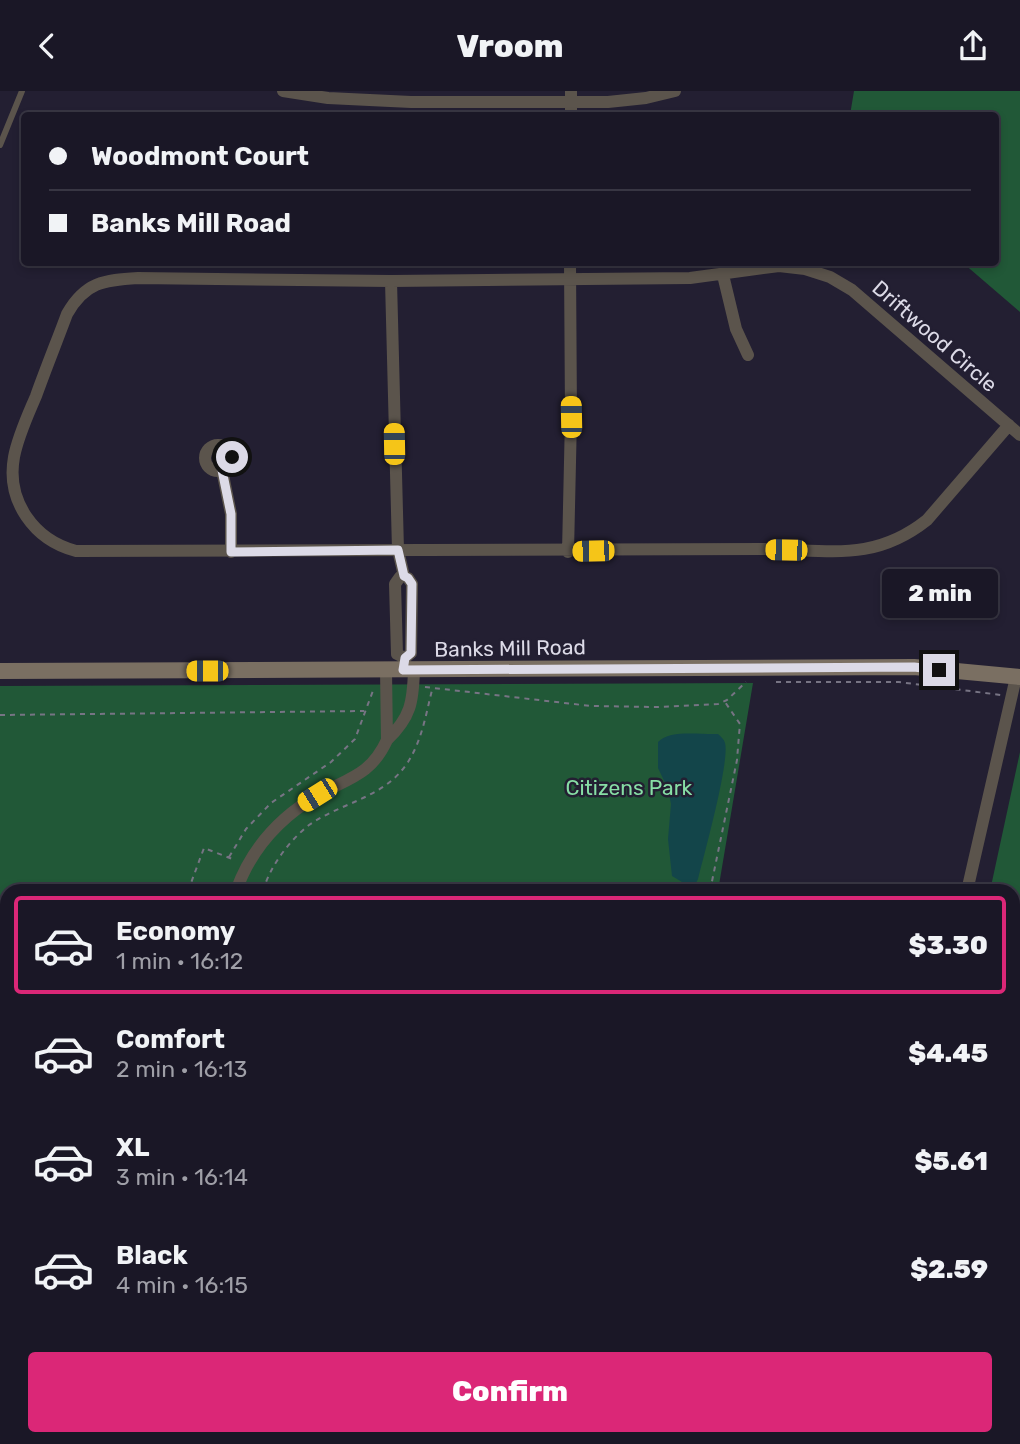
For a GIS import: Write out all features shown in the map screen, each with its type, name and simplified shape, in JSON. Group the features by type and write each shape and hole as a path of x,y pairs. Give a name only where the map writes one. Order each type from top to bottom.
{"street":[{"path":"283,91 328,98 411,102 571,96 628,101 674,91"},
{"path":"568,552 570,266"},
{"name":"Driftwood Circle","path":"1009,425 927,520 902,538 877,548 851,552 767,549 568,552 76,551 47,540 25,517 15,490 14,457 73,303 86,290 110,280 570,279 723,275 779,266 793,267 818,272 841,283 1009,425 1020,435"},
{"path":"723,275 736,329 748,355"},
{"path":"387,740 401,673 411,653 412,584 404,576 398,550 391,281"},
{"path":"222,470 231,514 231,552"},
{"name":"Banks Mill Road","path":"0,671 401,673 914,667 1018,677"},
{"path":"239,884 265,838 288,815 317,795 360,774 376,760 387,740 405,720 401,673"},
{"path":"969,884 1011,695 1018,677"}],"lane":[{"path":"0,145 22,91"}],"path":[{"path":"229,857 246,829 271,803 331,762 355,739 370,695 378,682 401,673 433,689 591,706 718,704 747,682"},
{"path":"776,682 899,682 1011,695"},
{"path":"266,884 277,861 309,825 376,793 408,763 419,741 433,689"},
{"path":"711,884 737,760 740,724 725,701"},
{"path":"0,715 365,711"},
{"path":"191,884 204,848 247,866"}],"green space":[{"path":"854,91 1020,91 1020,312 966,266 999,266 999,112 850,112"},
{"name":"Citizens Park","path":"753,683 719,884 0,884 0,686"},
{"path":"1020,752 1020,884 992,884"}],"shaded area":[{"path":"678,734 718,734 725,742 726,753 720,788 696,884 685,884 672,876 668,839 671,804 668,789 658,768 658,742"}],"route":[{"path":"232,457 231,463 222,470 231,514 231,552 398,550 404,576 412,584 411,653 405,658 403,670 914,667 939,670"}]}
